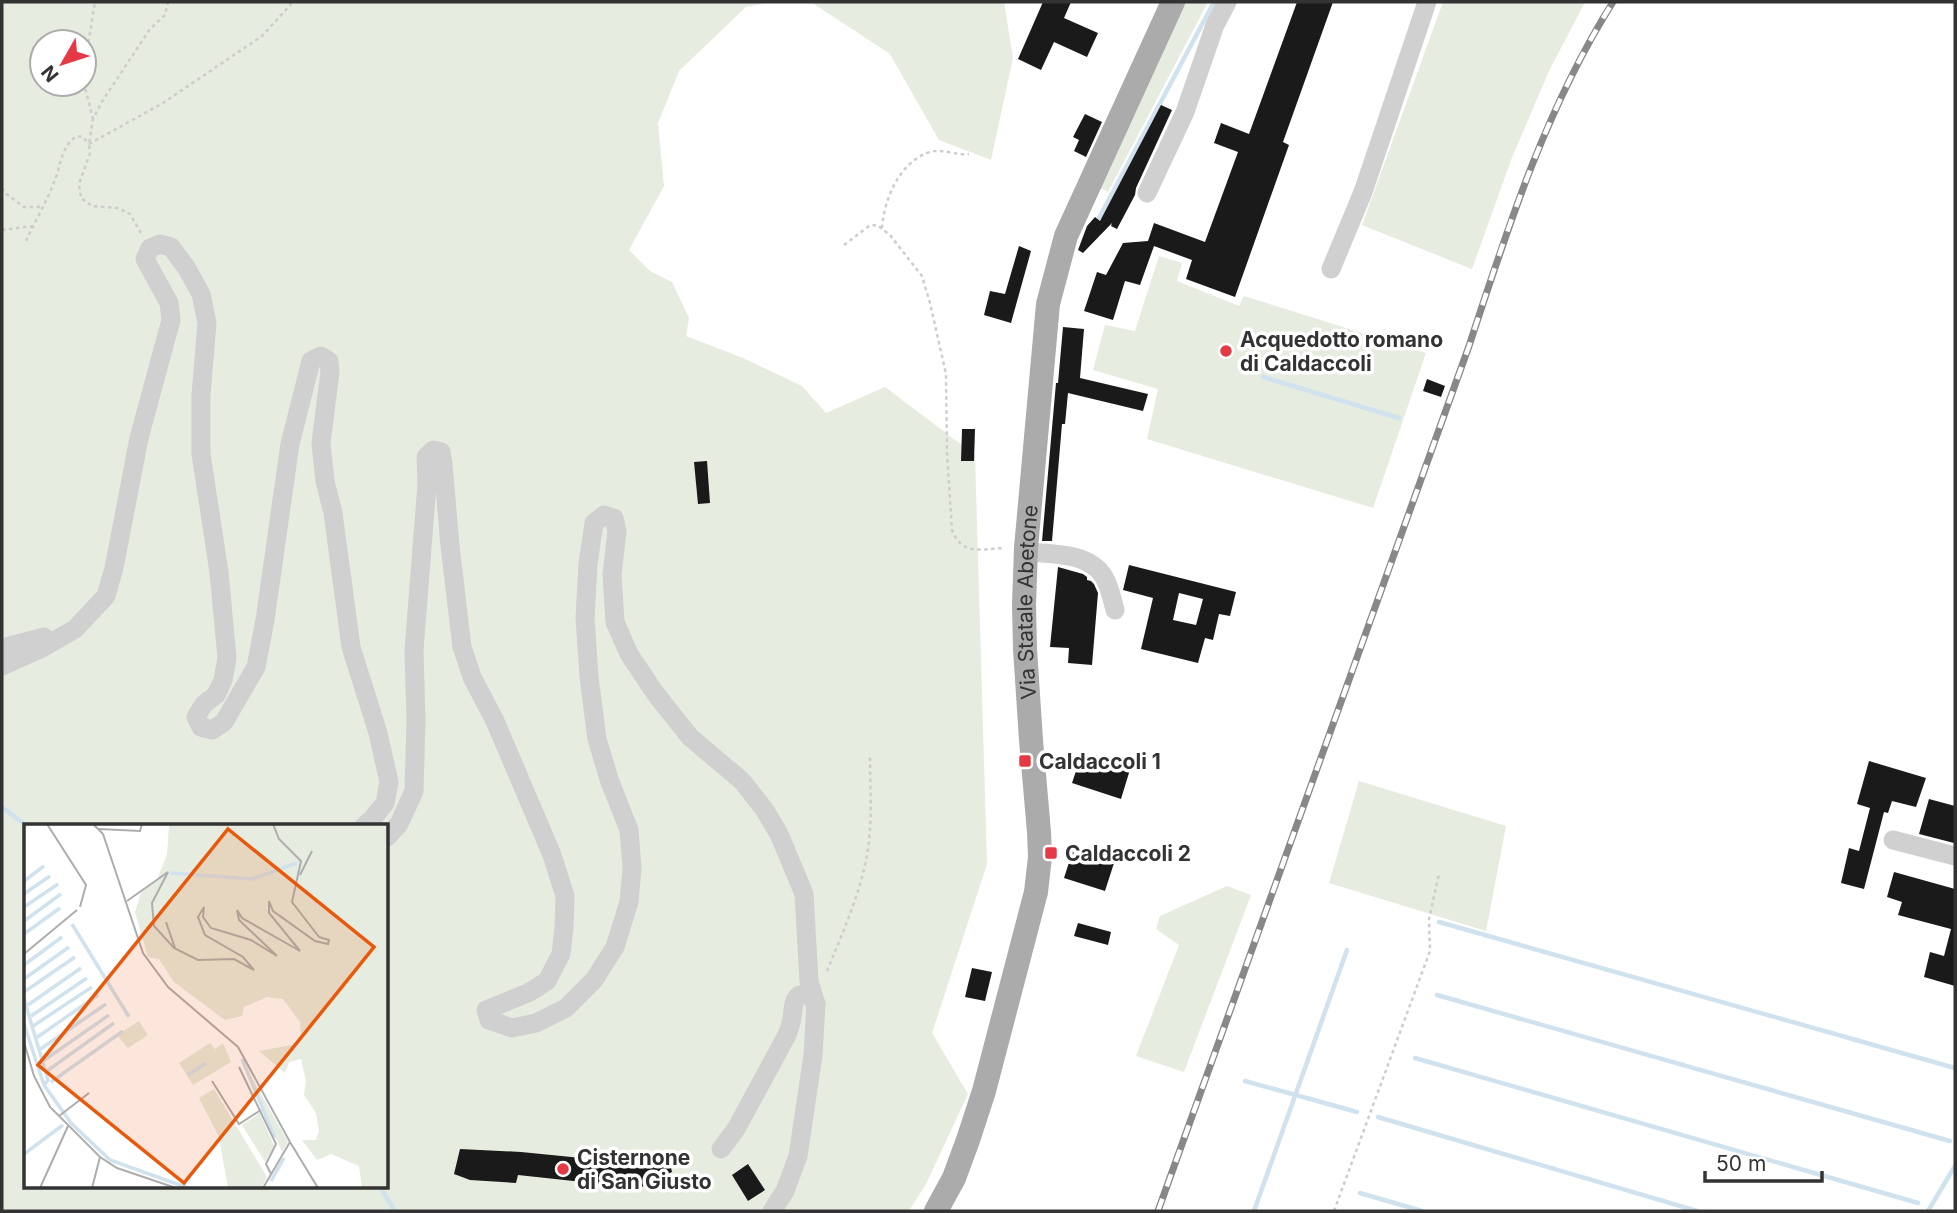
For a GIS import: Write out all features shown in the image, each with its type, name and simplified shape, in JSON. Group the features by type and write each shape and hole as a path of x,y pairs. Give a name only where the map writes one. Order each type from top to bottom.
{"main road":[{"name":"Via Statale Abetone","path":"936,1211 954,1178 976,1116 1036,892 1040,858 1025,649 1026,550 1045,321 1054,275 1066,236 1173,2"}],"lane":[{"path":"1147,193 1185,112 1215,25 1227,2"},
{"path":"1331,269 1363,192 1427,2"},
{"path":"2,666 75,629 106,596 114,568 139,438 171,320 169,303 145,259 150,248 160,244 171,247 201,294 207,323 201,395 201,454 219,572 227,658 223,680 216,695 204,704 196,717 201,727 212,730 224,722 256,667 290,444 312,361 321,356 328,361 330,372 321,443 351,647 378,733 389,782 384,803 366,824"},
{"path":"388,836 399,824 414,791 414,650 427,484 426,457 433,450 441,452 443,464 462,647 472,677 495,721 552,855 565,896 561,954 547,981 530,992 486,1010 489,1020 512,1028 536,1023 566,1008 594,980 615,947 629,902 632,868 629,830 597,739 585,618 588,564 594,523 604,514 614,518 617,531 611,574 615,622 629,653 655,693 690,737 742,781 764,809 779,834 804,894 809,981 816,1004 813,1055 798,1156 785,1191 772,1211"},
{"path":"1026,550 1070,556 1097,568 1104,578 1115,610"},
{"path":"2,649 75,629"},
{"path":"1893,840 1955,856"},
{"path":"721,1149 736,1129 787,1035 796,997 801,993 808,993 816,1004"}],"path":[{"path":"91,28 95,2"},
{"path":"150,248 130,214 118,208 92,206 81,198 79,184 90,153 93,119 144,39 164,15 168,2"},
{"path":"89,144 163,103 262,36 293,2"},
{"path":"89,98 93,119"},
{"path":"26,241 55,181 70,141 76,136 89,144"},
{"path":"882,228 885,202 905,169 929,152 969,154"},
{"path":"2,188 24,207 42,207"},
{"path":"844,244 869,226 877,225 890,235 922,276 946,374 947,453 952,530 956,540 961,546 972,549 1026,550"},
{"path":"2,230 33,226"},
{"path":"816,1004 847,922 869,843 870,754"},
{"path":"1334,1211 1430,951 1429,919 1438,874"}],"shaded area":[{"path":"2,2 770,2 746,7 679,71 658,123 664,186 629,250 650,271 672,282 689,318 686,336 743,358 802,386 826,413 885,387 975,455 987,864 932,1033 968,1094 926,1184 909,1211 2,1211"},
{"path":"811,2 1004,2 1013,58 991,160 939,140 890,54"},
{"path":"1183,2 1208,2 1108,192 1098,187"},
{"path":"1443,2 1585,2 1549,71 1511,160 1472,269 1362,225"},
{"path":"1159,256 1182,263 1177,281 1239,306 1244,296 1426,353 1373,508 1147,439 1158,389 1093,370 1105,325 1135,331"},
{"path":"1359,781 1506,826 1486,931 1329,883"},
{"path":"1227,886 1251,895 1184,1072 1136,1056 1179,945 1156,929 1160,916"}],"building":[{"path":"1043,2 1071,2 1064,18 1098,33 1087,57 1054,42 1041,70 1018,59"},
{"path":"1297,2 1333,2 1283,142 1289,145 1235,297 1186,279 1192,260 1154,246 1140,285 1125,281 1113,320 1084,311 1097,272 1106,275 1123,243 1148,241 1154,223 1205,242 1238,152 1214,143 1221,123 1249,134"},
{"path":"1161,105 1172,110 1135,195 1117,229 1111,226 1112,223 1083,253 1078,250 1087,226 1095,217 1100,221"},
{"path":"1085,114 1102,122 1086,157 1074,151 1079,140 1073,137"},
{"path":"1019,246 1031,251 1011,323 984,315 990,291 1005,294"},
{"path":"1063,327 1084,329 1080,378 1148,394 1143,411 1068,393 1065,424 1062,424 1052,541 1042,541 1056,383"},
{"path":"1427,379 1445,386 1441,397 1423,391"},
{"path":"962,429 975,429 974,461 961,461"},
{"path":"707,461 710,503 698,504 694,462"},
{"path":"1129,565 1236,592 1230,616 1219,614 1213,640 1205,638 1198,663 1141,649 1153,598 1123,590","holes":["1179,593 1203,599 1196,625 1173,620"]},
{"path":"1058,567 1083,574 1094,584 1098,593 1092,665 1068,663 1069,648 1050,647"},
{"path":"1082,753 1111,763 1113,757 1132,763 1121,799 1072,783"},
{"path":"1869,761 1926,778 1916,807 1892,801 1888,813 1884,812 1864,889 1841,883 1849,848 1859,851 1870,808 1857,804"},
{"path":"1929,799 1955,806 1954,843 1919,834"},
{"path":"1073,850 1114,863 1105,891 1064,878"},
{"path":"1894,872 1955,889 1955,986 1924,977 1930,952 1944,956 1951,929 1898,915 1902,902 1887,897"},
{"path":"1078,923 1111,932 1108,945 1074,936"},
{"path":"972,968 992,972 985,1001 965,997"},
{"name":"Cisternone di San Giusto","path":"460,1149 632,1163 652,1157 653,1161 668,1155 672,1172 630,1191 629,1187 518,1175 516,1183 470,1180 454,1174"},
{"path":"748,1164 765,1190 748,1201 732,1175"}],"waterway":[{"path":"1099,218 1214,2"},
{"path":"1263,377 1399,418"},
{"path":"2,807 24,824"},
{"path":"1439,922 1955,1068"},
{"path":"1254,1211 1347,950"},
{"path":"1437,995 1950,1141"},
{"path":"1415,1058 1918,1203"},
{"path":"1245,1081 1357,1112"},
{"path":"1378,1117 1697,1211"},
{"path":"1928,1211 1955,1166"},
{"path":"381,1188 395,1211"},
{"path":"1360,1193 1422,1211"}],"railway":[{"path":"1158,1211 1530,169 1568,84 1613,2"}],"place":[{"name":"Acquedotto romano di Caldaccoli","path":"1226,351"},
{"name":"Caldaccoli 1","path":"1025,761"},
{"name":"Caldaccoli 2","path":"1051,853"},
{"name":"Cisternone di San Giusto","path":"563,1169"}]}
